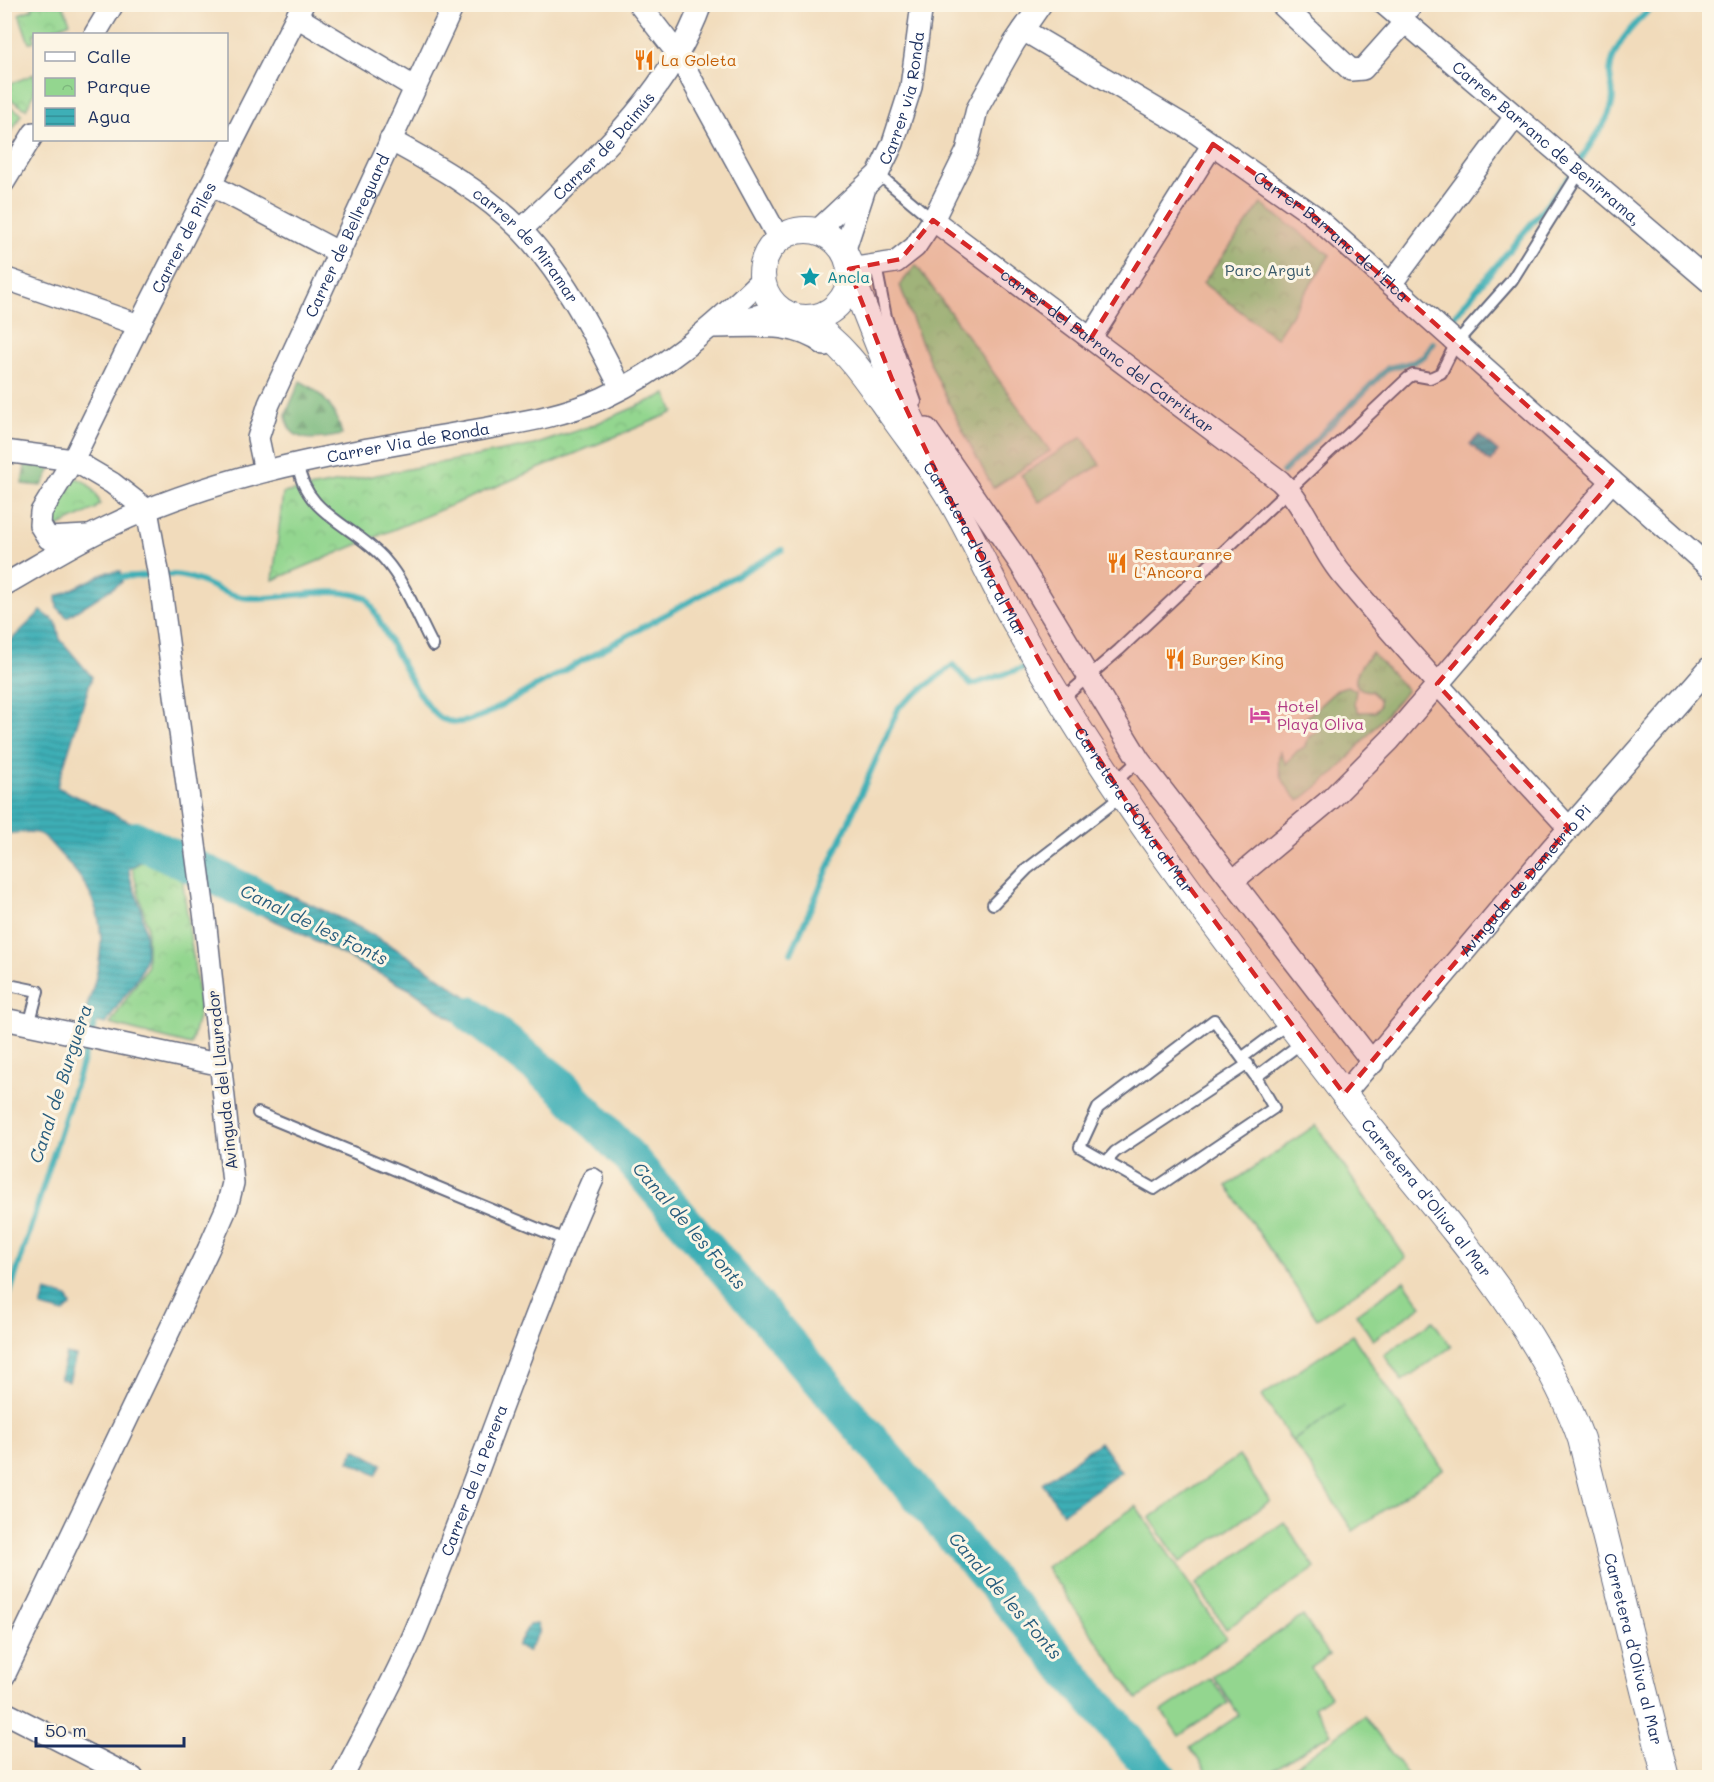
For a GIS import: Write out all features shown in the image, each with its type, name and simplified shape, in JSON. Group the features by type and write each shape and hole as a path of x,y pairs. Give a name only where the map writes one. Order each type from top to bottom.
{"street":[{"path":"95,33 113,4"},
{"name":"Carrer de Bellreguard","path":"265,471 259,445 260,430 269,404 454,4"},
{"path":"639,4 677,53 779,239"},
{"name":"Carrer de Daimús","path":"521,230 606,144 644,101 677,53 701,4"},
{"name":"Carrer via Ronda","path":"848,265 872,179 905,112 914,73 922,4"},
{"path":"848,265 876,266 896,262 908,254 933,220 967,151 977,109 1023,30 1041,4"},
{"path":"1281,4 1351,70 1358,72 1404,23"},
{"name":"Carrer Barranc de Benirrama,","path":"1384,4 1579,173 1710,282"},
{"path":"300,11 414,87"},
{"name":"Carrer de Piles","path":"91,536 48,538 40,525 41,512 73,460 139,325 300,11"},
{"name":"Carrer Barranc de l'Elca","path":"1023,30 1213,144 1313,215 1710,568"},
{"path":"1391,284 1515,117"},
{"path":"4,182 33,135"},
{"name":"carrer de Miramar","path":"390,140 471,188 521,230 550,264 578,307 621,388"},
{"path":"1091,338 1213,144"},
{"name":"Carrer via Ronda","path":"817,231 872,179"},
{"path":"211,185 340,253"},
{"name":"carrer del Barranc del Carritxar","path":"933,220 1285,485"},
{"path":"848,265 843,297 828,312 792,314 771,301 762,279 765,257 779,239 790,233 817,231 833,239 848,265 892,379 941,481"},
{"path":"4,278 139,325"},
{"name":"Carrer Via de Ronda","path":"4,585 91,536 147,510 265,471 541,418 591,403 665,363 713,327 762,279"},
{"name":"Carretera d'Oliva al Mar","path":"843,297 860,346 893,417"},
{"name":"Carrer Via de Ronda","path":"713,327 792,314"},
{"name":"Carretera d'Oliva al Mar","path":"792,314 844,350 941,481 1011,615 1056,692"},
{"path":"713,327 773,326 811,336 830,349 862,388 893,417"},
{"path":"927,429 1019,562 1139,760 1373,1063"},
{"path":"4,451 73,460 112,483 147,510"},
{"path":"1233,881 1331,799 1390,740 1612,481"},
{"path":"1285,485 1338,569 1437,684 1569,828"},
{"name":"Avinguda del Llaurador","path":"4,1676 227,1207 233,1183 222,1065 201,892 159,575 147,510"},
{"name":"Avinguda de Demetrio Pi","path":"1344,1094 1373,1063 1569,828 1710,668"},
{"name":"Carretera d’Oliva al Mar","path":"1056,692 1118,789 1344,1094 1487,1275 1541,1353 1561,1387 1581,1439 1592,1478 1666,1778"},
{"path":"4,1019 222,1065"},
{"name":"Carrer de la Perera","path":"342,1778 416,1630 498,1422 565,1240 592,1179"},
{"path":"4,1712 133,1778"}],"lane":[{"path":"1404,23 1419,4"},
{"path":"1056,692 1088,677 1285,485 1408,378 1413,375 1430,378 1441,373 1456,343 1512,280 1579,173"},
{"path":"872,179 933,220"},
{"path":"876,266 886,317 927,429 941,481"},
{"path":"298,463 302,485 316,506 358,535 386,561 433,646"},
{"path":"993,904 1118,789 1139,760"},
{"path":"4,984 38,991 29,1025"},
{"path":"1214,1020 1256,1077 1274,1107 1154,1189 1080,1147 1098,1108 1214,1020"},
{"path":"1106,1162 1115,1152 1245,1060 1297,1031"},
{"path":"1256,1077 1297,1031"},
{"path":"258,1113 565,1240"}],"highlighted area":[{"path":"1213,144 1313,215 1612,481 1437,684 1569,828 1344,1094 1136,816 1061,700 944,488 892,379 849,269 901,259 933,220 1091,338"}],"green space":[{"path":"31,5 63,5 70,22 44,33 33,33 33,41 29,43 19,14 33,9"},
{"path":"33,74 33,96 26,109 5,96 5,86"},
{"path":"5,103 22,114 4,142"},
{"name":"Parc Argut","path":"1261,204 1330,255 1276,338 1203,283"},
{"path":"916,265 1050,451 993,488 930,363 900,285"},
{"path":"300,381 322,396 332,410 342,435 315,439 292,432 286,414"},
{"path":"666,394 674,412 273,580 283,493 534,445 588,427"},
{"path":"1082,437 1100,465 1039,502 1021,475"},
{"path":"25,465 52,467 42,486 22,484"},
{"path":"75,478 91,488 100,504 95,509 57,527 53,518"},
{"path":"1372,653 1407,690 1336,772 1299,801 1290,791 1280,773 1280,752 1286,764 1297,751 1305,747 1310,737 1321,730 1306,718 1338,689 1347,686 1356,690 1354,704 1359,712 1375,712 1379,707 1379,700 1372,691 1363,690 1356,682 1359,670"},
{"path":"143,861 182,877 200,1008 191,1045 110,1024 147,967 147,925 132,867"},
{"path":"1316,1125 1406,1258 1317,1319 1227,1186"},
{"path":"1404,1281 1422,1306 1373,1340 1356,1314"},
{"path":"1433,1321 1451,1347 1402,1381 1384,1355"},
{"path":"1352,1335 1443,1469 1353,1531 1293,1441 1344,1406 1292,1441 1262,1396"},
{"path":"1239,1456 1270,1501 1180,1562 1150,1518"},
{"path":"1136,1506 1226,1638 1137,1699 1046,1567"},
{"path":"1284,1522 1315,1568 1226,1629 1196,1584"},
{"path":"1303,1616 1329,1655 1311,1668 1330,1696 1314,1707 1331,1733 1263,1777 1218,1777 1214,1772 1209,1775 1190,1748 1239,1715 1213,1676"},
{"path":"1211,1678 1228,1703 1179,1736 1162,1711"},
{"path":"1364,1716 1409,1777 1280,1777"}],"water":[{"path":"1479,435 1498,452 1490,462 1470,444"},
{"path":"121,571 122,582 67,617 57,607 56,597 107,572"},
{"path":"41,611 56,622 60,639 92,677 57,787 179,845 182,877 147,861 141,861 129,869 141,909 146,949 140,972 106,1024 82,1019 97,975 100,954 101,934 98,914 91,895 79,876 44,837 34,832 5,834 5,646"},
{"path":"213,863 304,901 358,927 400,951 517,1034 500,1054 411,990 289,927 218,896"},
{"path":"46,1291 68,1297 71,1306 64,1313 41,1307"},
{"path":"66,1354 76,1356 69,1381 60,1378"},
{"path":"1100,1442 1121,1472 1063,1513 1042,1483"},
{"path":"355,1449 382,1464 376,1475 349,1461"},
{"path":"537,1624 540,1632 527,1652 517,1646 529,1625"}],"waterway":[{"path":"1578,164 1610,111 1613,95 1610,72 1615,52 1626,34 1656,4"},
{"path":"1453,318 1573,173"},
{"path":"1283,472 1388,368 1414,362 1424,356 1433,343"},
{"path":"121,577 182,576 245,597 326,592 354,594 367,598 423,699 442,719 459,722 486,714 782,550"},
{"path":"791,953 899,707 953,665 971,685 1026,667 1032,671"},
{"name":"Canal de les Fonts","path":"136,839 260,898"},
{"name":"Canal de les Fonts","path":"470,1014 559,1084 632,1160 1160,1778"},
{"name":"Canal de Burguera","path":"4,1312 97,1015"}],"place":[{"name":"La Goleta","path":"644,60"},
{"name":"Ancla","path":"810,277"},
{"name":"Restauranre L'Ancora","path":"1117,563"},
{"name":"Burger King","path":"1175,659"},
{"name":"Hotel Playa Oliva","path":"1260,715"}]}
